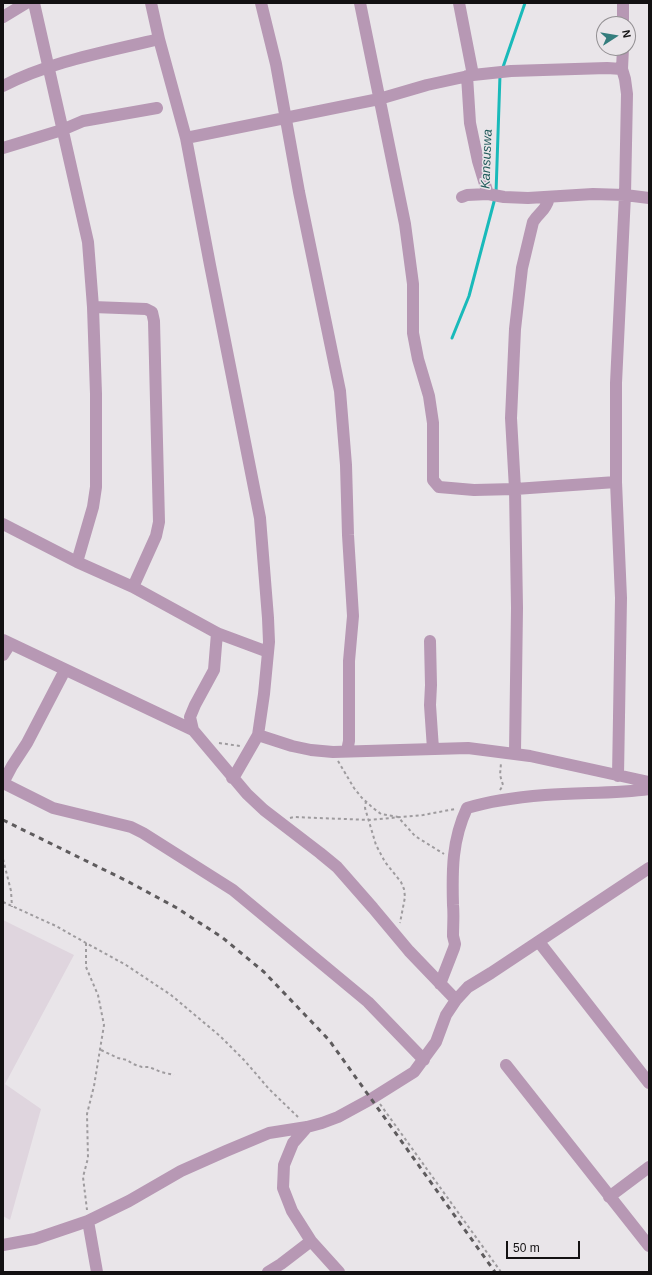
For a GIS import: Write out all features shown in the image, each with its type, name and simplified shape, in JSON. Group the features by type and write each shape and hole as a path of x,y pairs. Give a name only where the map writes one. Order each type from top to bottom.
{"street":[{"path":"3,16 26,3"},
{"path":"34,3 88,242 93,307 96,394 96,487 93,507 77,562"},
{"path":"151,3 159,39 186,138 260,518 269,642 264,694 258,734 232,778"},
{"path":"262,3 276,64 302,207 340,391 346,465 353,616 349,661 349,742 347,751"},
{"path":"360,3 405,224 413,284 413,333 418,359 429,396 433,423 433,480 438,486 474,490 515,489 616,482"},
{"path":"459,3 470,76 470,123 478,161 490,194"},
{"path":"623,3 623,16"},
{"path":"3,86 21,77 49,67 159,39"},
{"path":"618,776 621,598 616,482 616,383 625,195 627,94 622,69 623,56"},
{"path":"186,138 379,98 427,85 470,76 511,71 607,68 622,69"},
{"path":"3,148 83,122 157,108"},
{"path":"462,197 467,195 490,194 504,197 549,198 593,194 625,195 649,198"},
{"path":"515,753 517,608 515,489 511,418 515,329 522,268 533,222 545,210 549,198"},
{"path":"93,307 146,309 152,312 154,321 159,522 156,536 133,587"},
{"path":"3,524 77,562 133,587 217,633 268,652"},
{"path":"193,730 190,717 214,670 217,633"},
{"path":"430,641 430,705 433,749"},
{"path":"3,655 6,642 193,730 247,794 277,820 337,867 409,951 456,1000"},
{"path":"65,670 27,743 3,783 53,808 131,827 144,833 212,876 233,890 368,1002 424,1060"},
{"path":"258,734 292,746 311,750 333,752 468,748 515,753 649,782"},
{"path":"440,984 455,944 452,876 453,858 456,837 467,808 545,795 610,793 649,789"},
{"path":"3,1245 35,1239 88,1221 128,1201 181,1171 226,1151 269,1133 307,1127 338,1117 375,1096 414,1072 436,1042 446,1015 456,1000 468,988 649,868"},
{"path":"539,942 649,1083"},
{"path":"506,1065 649,1246"},
{"path":"307,1127 293,1143 284,1166 284,1188 292,1211 311,1241 338,1272"},
{"path":"610,1197 649,1166"},
{"path":"88,1221 96,1272"},
{"path":"268,1272 282,1268 311,1241"}],"path":[{"path":"204,742 250,747"},
{"path":"333,752 354,788 366,802 381,814 398,817 415,836 450,859 453,858"},
{"path":"500,791 503,785 500,775 501,763 515,753"},
{"path":"366,802 365,808 376,845 385,862 401,882 404,889 405,897 397,937"},
{"path":"277,820 294,817 369,820 423,815 445,810 467,808"},
{"path":"3,859 11,891 12,907"},
{"path":"3,902 56,926 86,942 126,965 171,994 220,1036 245,1061 269,1089 289,1107 307,1127"},
{"path":"86,942 86,967 98,994 104,1025 94,1086 87,1114 88,1158 83,1177 88,1221"},
{"path":"100,1050 142,1067 149,1067 174,1075"},
{"path":"375,1096 501,1272"}],"shaded area":[{"path":"3,920 74,955 5,1084 41,1109 10,1220 3,1216"}],"waterway":[{"name":"Kansuswa","path":"502,70 525,3"},
{"name":"Kansuswa","path":"496,193 500,75"},
{"name":"Kansuswa","path":"452,338 469,296 495,198"}],"railway":[{"path":"3,820 127,881 177,908 223,938 264,972 329,1040 495,1272"}]}
